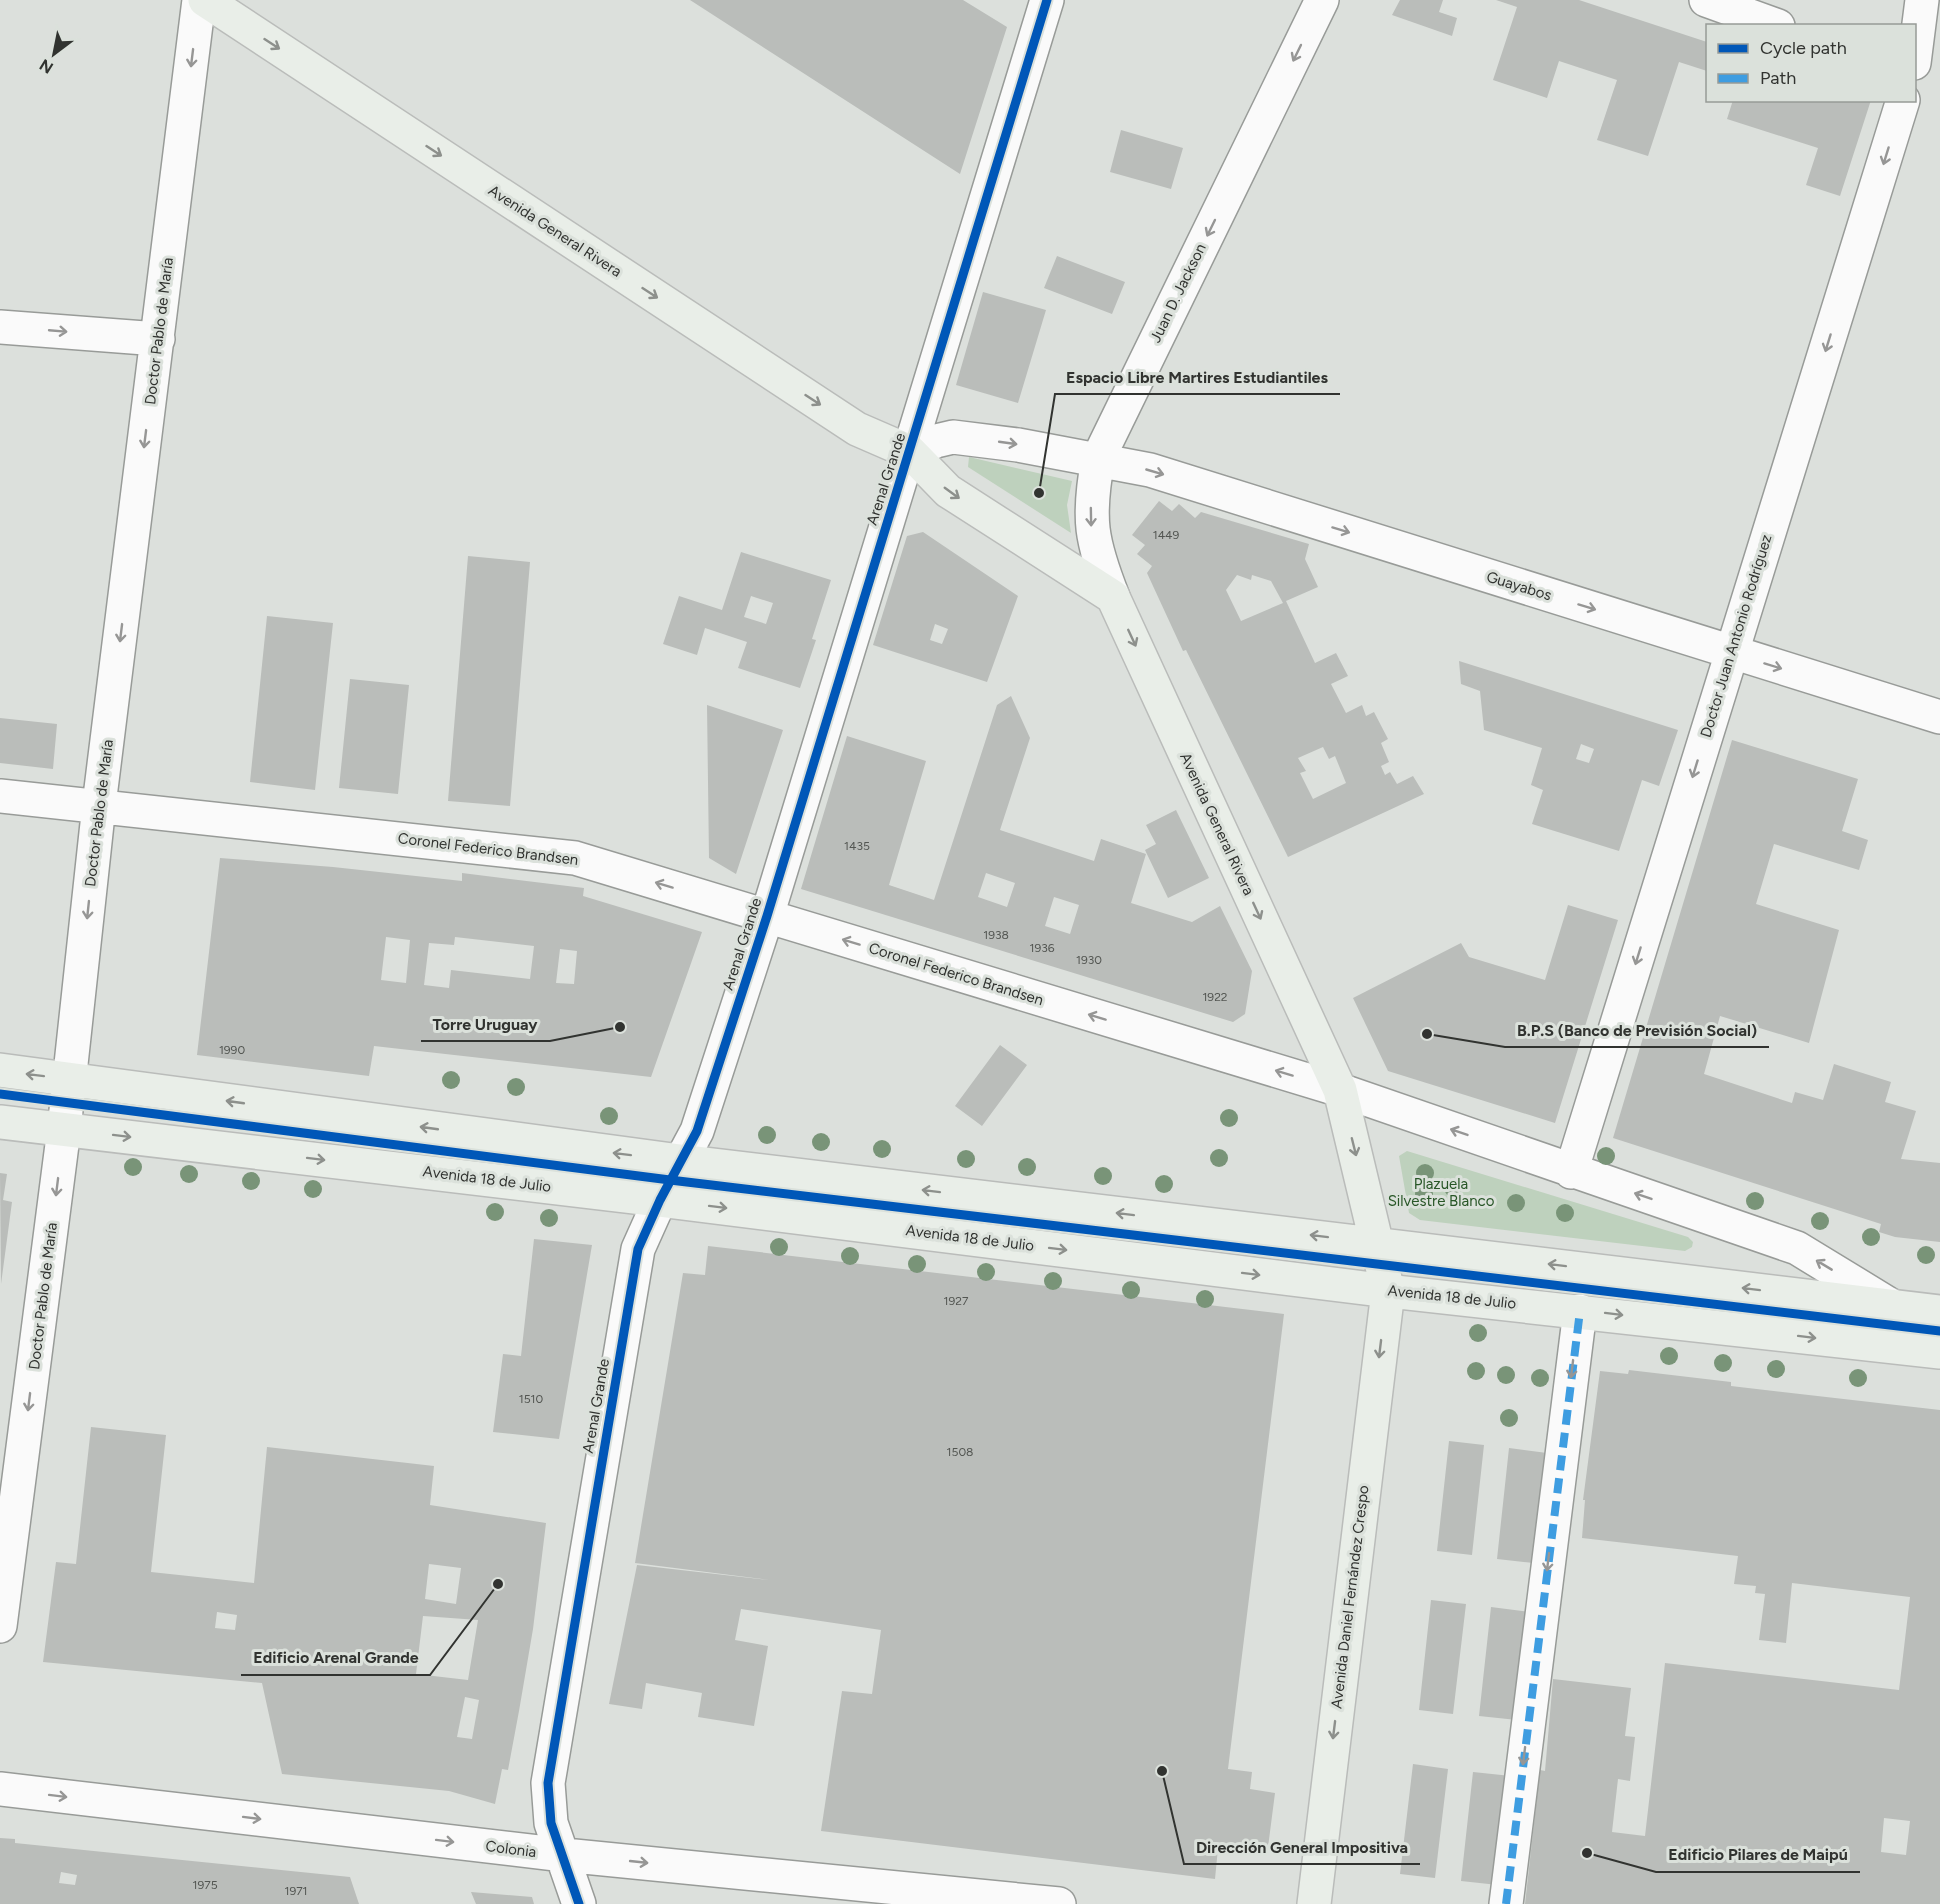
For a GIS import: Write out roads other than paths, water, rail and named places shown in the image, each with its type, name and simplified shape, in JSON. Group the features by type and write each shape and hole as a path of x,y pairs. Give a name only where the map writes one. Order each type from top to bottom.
{"main road":[{"name":"Avenida General Rivera","path":"205,0 858,429 910,452 948,491 1113,597 1340,1090 1388,1291"},
{"path":"0,1070 680,1161 1940,1312"},
{"name":"Avenida 18 de Julio","path":"0,1122 660,1200 1388,1291 1940,1352"},
{"name":"Avenida Daniel Fernández Crespo","path":"1314,1904 1388,1291"}],"street":[{"name":"Doctor Pablo de María","path":"0,1626 64,1129 99,805 199,0"},
{"name":"Arenal Grande","path":"579,1904 552,1823 548,1783 638,1249 660,1200 697,1131 767,916 1047,0"},
{"name":"Juan D. Jackson","path":"1113,597 1095,551 1090,523 1091,497 1098,459 1322,0"},
{"path":"1706,0 1772,24"},
{"path":"1916,54 1922,0"},
{"path":"1916,63 1940,65"},
{"name":"Doctor Juan Antonio Rodríguez","path":"1571,1172 1902,102"},
{"path":"0,327 158,339"},
{"path":"910,452 936,441 954,437 1098,459"},
{"name":"Guayabos","path":"1098,459 1150,470 1940,717"},
{"name":"Coronel Federico Brandsen","path":"0,796 575,858 1340,1090"},
{"path":"1340,1090 1571,1172 1797,1248 1892,1306"},
{"path":"1506,1904 1580,1311"},
{"name":"Colonia","path":"0,1789 564,1855 1059,1904"}],"place":[{"name":"Espacio Libre Martires Estudiantiles","path":"1039,493"},
{"name":"Torre Uruguay","path":"620,1027"},
{"name":"B.P.S (Banco de Previsión Social)","path":"1427,1034"},
{"name":"Edificio Arenal Grande","path":"498,1584"},
{"name":"Dirección General Impositiva","path":"1162,1771"},
{"name":"Edificio Pilares de Maipú","path":"1587,1853"}],"park label":[{"name":"Plazuela Silvestre Blanco","path":"1441,1192"}]}
